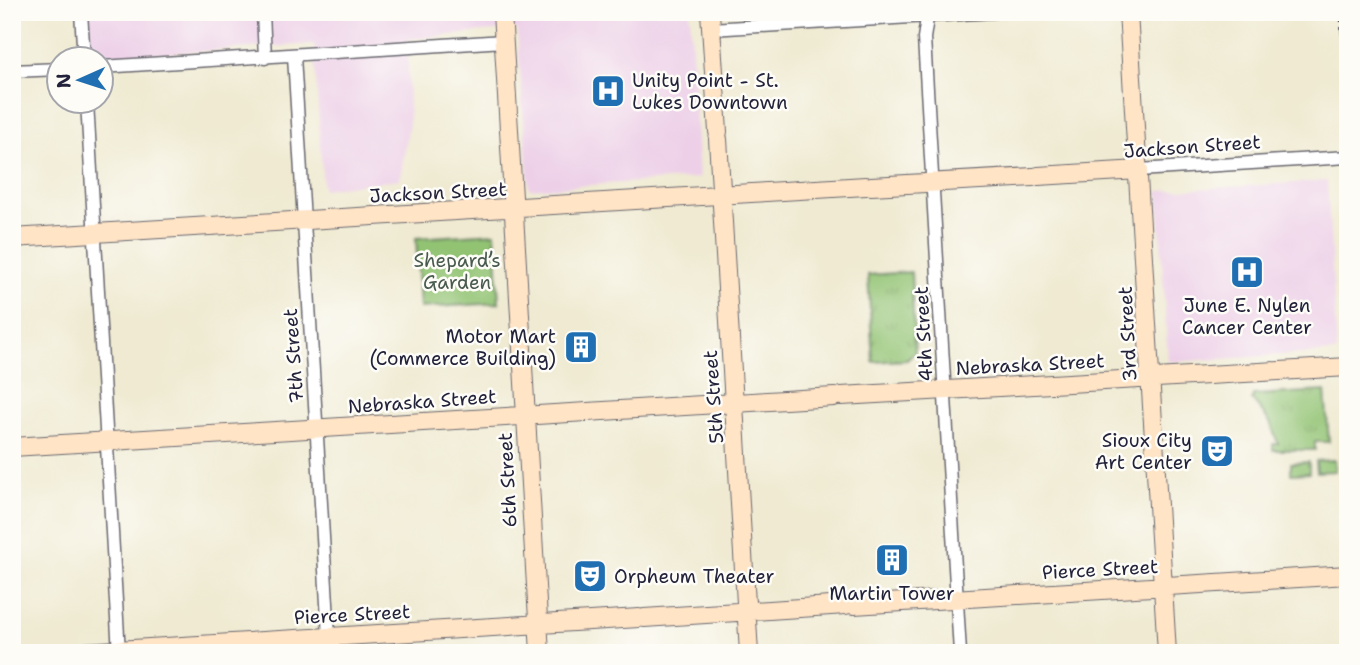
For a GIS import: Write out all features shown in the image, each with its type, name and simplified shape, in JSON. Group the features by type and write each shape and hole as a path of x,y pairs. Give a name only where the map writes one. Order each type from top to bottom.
{"main road":[{"name":"6th Street","path":"502,12 540,653"},
{"name":"3rd Street","path":"1128,12 1167,653"},
{"name":"5th Street","path":"711,21 749,653"},
{"name":"Jackson Street","path":"12,238 1139,170"},
{"name":"Nebraska Street","path":"12,447 1348,367"},
{"name":"Pierce Street","path":"67,653 330,644 538,624 1348,575"}],"street":[{"path":"81,12 83,46"},
{"path":"263,12 265,58"},
{"path":"711,21 994,12"},
{"name":"4th Street","path":"927,15 924,38 961,653"},
{"path":"116,66 504,41"},
{"name":"7th Street","path":"294,56 330,644"},
{"path":"12,71 46,70"},
{"path":"88,116 119,651"},
{"name":"Jackson Street","path":"1139,170 1348,157"}],"shaded area":[{"name":"Unity Point - St. Lukes Downtown","path":"88,12 690,12 699,178 529,189 517,29 408,39 409,123 400,179 323,189 314,44 116,56 116,46 90,46"},
{"name":"June E. Nylen Cancer Center","path":"1327,181 1337,352 1168,362 1158,191"}],"green space":[{"name":"Shepard’s Garden","path":"495,233 499,303 420,308 416,238"},
{"path":"911,272 915,352 907,360 873,362 868,275"},
{"path":"1325,391 1329,442 1315,442 1315,450 1273,450 1273,444 1278,444 1270,422 1252,400 1253,395"},
{"path":"1334,460 1335,471 1317,472 1316,461"},
{"path":"1309,462 1309,473 1291,474 1291,463"}],"railway":[{"path":"1341,12 1348,111"}],"place":[{"name":"Unity Point - St. Lukes Downtown","path":"608,91"},
{"name":"June E. Nylen Cancer Center","path":"1247,272"},
{"name":"Motor Mart (Commerce Building)","path":"581,347"},
{"name":"Sioux City Art Center","path":"1217,451"},
{"name":"Martin Tower","path":"892,560"},
{"name":"Orpheum Theater","path":"590,576"}]}
